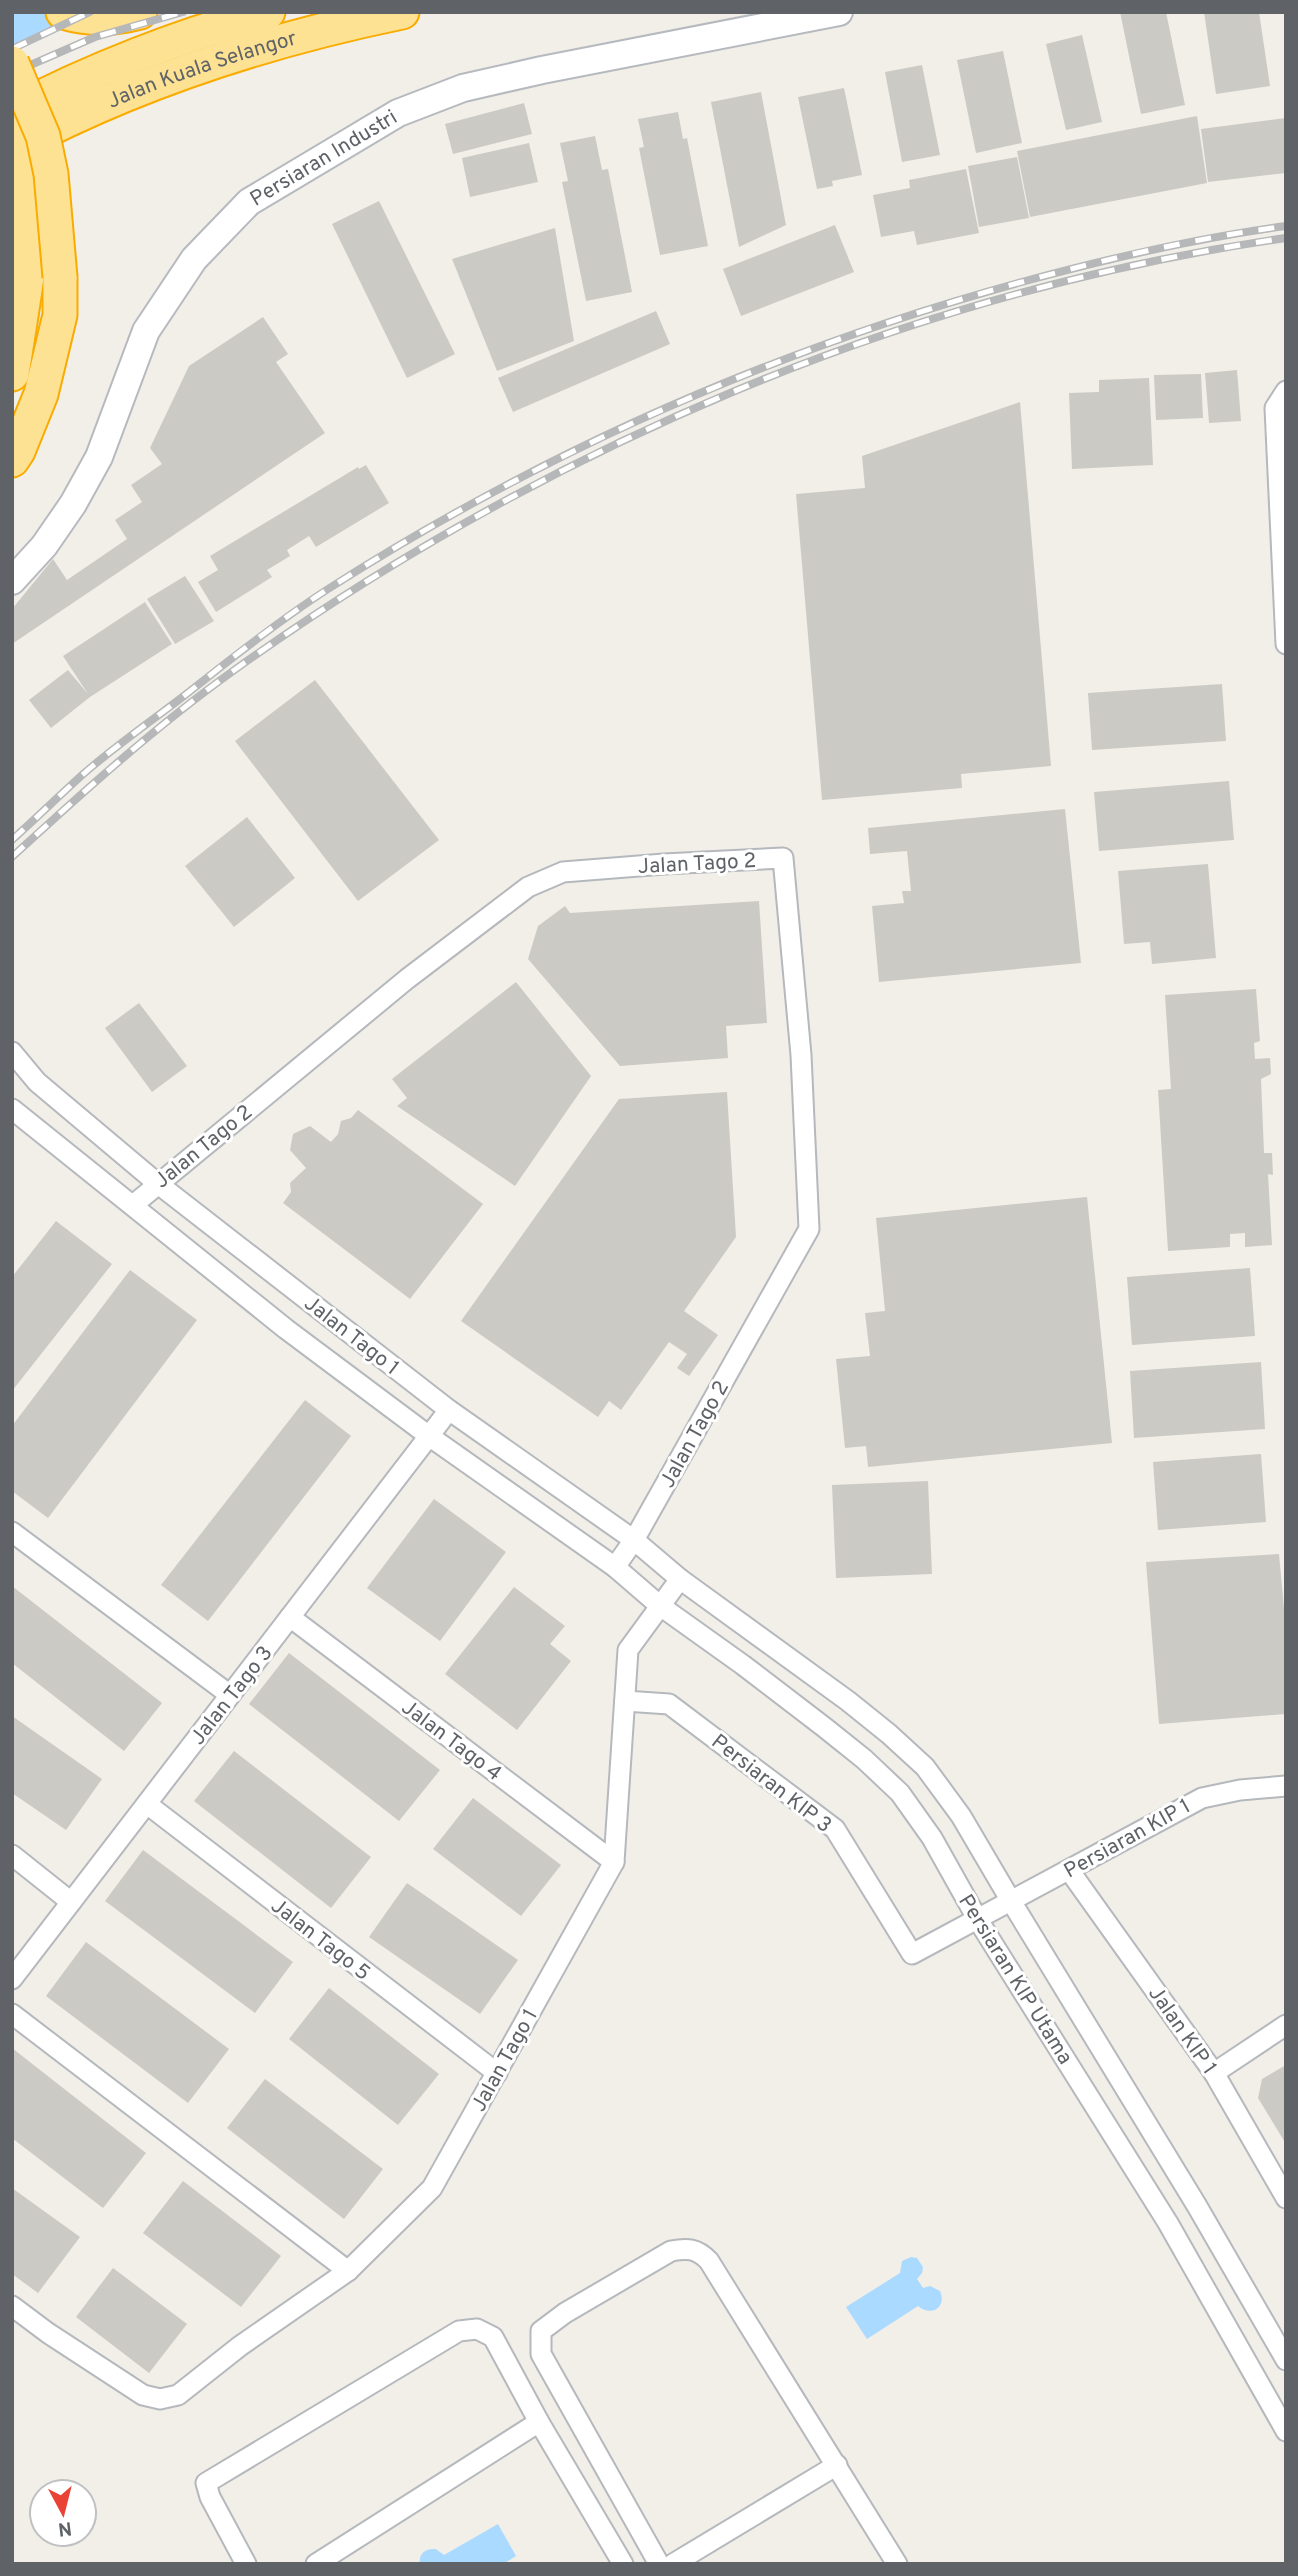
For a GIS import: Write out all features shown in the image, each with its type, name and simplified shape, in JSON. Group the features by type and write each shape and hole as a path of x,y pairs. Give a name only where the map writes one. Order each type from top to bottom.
{"highway":[{"path":"63,12 83,18 128,15"},
{"name":"Jalan Kuala Selangor","path":"12,112 54,90 155,50 268,12"},
{"name":"Jalan Kuala Selangor","path":"12,150 68,118 167,77 246,50 402,12"},
{"path":"12,63 43,136 51,174 60,278 60,315 41,394 18,452 12,460"},
{"path":"12,150 26,216 27,277 12,374"}],"street":[{"name":"Persiaran Industri","path":"12,581 73,504 99,457 146,331 194,260 249,202 398,113 463,88 839,12"},
{"path":"1286,391 1275,408 1286,644"},
{"name":"Jalan Tago 2","path":"132,1205 407,979 528,887 563,872 783,858 801,1055 809,1229 634,1540 615,1567"},
{"name":"Jalan Tago 1","path":"12,1052 37,1082 157,1183 449,1410 634,1540 680,1579 628,1650 614,1862 432,2188 348,2271 240,2346 178,2395 160,2399 143,2395 48,2333 12,2306"},
{"name":"Jalan Tago 1","path":"12,1109 286,1329 429,1436 615,1567 659,1605"},
{"name":"Jalan Tago 3","path":"12,1979 449,1410"},
{"path":"12,1532 230,1695"},
{"name":"Persiaran KIP Utama","path":"680,1579 848,1702 925,1767 961,1816 1190,2194 1286,2360"},
{"name":"Persiaran KIP Utama","path":"659,1605 824,1727 900,1793 932,1838 978,1920 1168,2223 1286,2431"},
{"name":"Jalan Tago 4","path":"290,1617 614,1862"},
{"name":"Persiaran KIP 3","path":"625,1701 669,1704 835,1829 912,1954 978,1920"},
{"name":"Persiaran KIP 1","path":"978,1920 1202,1797 1286,1786"},
{"name":"Jalan Tago 5","path":"147,1804 496,2073"},
{"path":"12,1855 72,1902"},
{"name":"Jalan KIP 1","path":"1069,1870 1214,2073 1286,2198"},
{"path":"12,2014 348,2271"},
{"path":"1214,2073 1286,2025"},
{"path":"659,2564 546,2362 539,2343 541,2332 565,2313 671,2251 683,2248 701,2252 709,2261 897,2564"},
{"path":"246,2564 210,2497 206,2483 459,2331 477,2329 493,2337 539,2422 623,2564"},
{"path":"316,2564 539,2422"},
{"path":"673,2564 838,2465"}],"water":[{"path":"911,2257 917,2258 923,2267 917,2279 923,2288 930,2286 940,2291 940,2306 928,2311 918,2306 867,2339 846,2307 900,2273 902,2261"},
{"path":"498,2524 516,2556 503,2564 420,2564 420,2557 426,2550 436,2549 444,2555"}],"building":[{"path":"1120,12 1166,12 1185,105 1141,114"},
{"path":"1204,12 1259,12 1270,86 1216,94"},
{"path":"1082,35 1102,122 1066,130 1046,44"},
{"path":"1003,51 1022,143 976,153 957,60"},
{"path":"922,65 940,155 902,162 885,72"},
{"path":"844,88 862,175 832,181 833,186 817,189 798,97"},
{"path":"761,92 786,225 739,247 711,102"},
{"path":"524,103 532,134 453,154 445,124"},
{"path":"678,112 683,139 687,138 708,246 660,255 639,148 644,147 638,119"},
{"path":"1197,116 1207,183 1030,217 1017,151"},
{"path":"1286,118 1286,173 1208,182 1201,129"},
{"path":"595,136 602,170 608,169 632,292 586,301 562,182 568,181 560,143"},
{"path":"529,143 538,182 470,197 462,158"},
{"path":"1017,157 1029,218 979,227 968,166"},
{"path":"966,169 979,233 917,245 914,231 881,237 873,195 910,188 909,180"},
{"path":"379,201 455,354 407,378 332,224"},
{"path":"835,225 854,272 741,316 723,269"},
{"path":"555,228 574,341 497,371 452,259"},
{"path":"656,311 670,344 513,412 498,378"},
{"path":"263,317 288,354 276,362 325,433 12,644 12,609 53,559 67,580 127,539 115,520 142,502 131,485 162,464 150,448 189,366"},
{"path":"1237,370 1241,421 1209,423 1205,373"},
{"path":"1201,374 1203,418 1156,420 1154,375"},
{"path":"1149,378 1153,465 1072,469 1069,393 1099,392 1099,380"},
{"path":"1020,402 1051,766 961,774 962,788 822,800 796,494 865,488 862,456"},
{"path":"366,465 389,503 316,547 309,536 287,550 290,556 267,570 272,577 216,612 198,582 218,570 210,556 358,467 359,469"},
{"path":"185,576 214,621 175,644 147,599"},
{"path":"145,602 172,644 90,697 51,728 29,700 68,670 88,694 63,656"},
{"path":"315,680 439,840 358,901 235,741"},
{"path":"1222,684 1226,741 1092,750 1088,693"},
{"path":"1229,781 1234,840 1099,851 1094,792"},
{"path":"1065,809 1081,963 879,982 872,906 904,903 902,891 911,891 907,851 870,854 868,828"},
{"path":"247,817 295,878 234,927 185,866"},
{"path":"1208,864 1216,958 1152,964 1150,942 1124,944 1118,871"},
{"path":"759,901 767,1023 726,1026 728,1058 620,1066 528,959 538,926 565,906 570,913"},
{"path":"516,982 591,1076 515,1186 397,1106 407,1098 392,1079"},
{"path":"1256,989 1260,1041 1254,1043 1255,1059 1270,1058 1271,1074 1261,1079 1264,1153 1272,1153 1273,1175 1268,1174 1272,1245 1245,1247 1245,1233 1230,1234 1230,1247 1168,1251 1158,1090 1171,1089 1165,995"},
{"path":"139,1003 187,1066 152,1092 105,1028"},
{"path":"727,1092 736,1237 684,1311 718,1335 689,1376 677,1368 687,1354 669,1342 621,1410 609,1401 598,1417 461,1321 619,1099"},
{"path":"358,1110 483,1204 410,1299 283,1203 291,1192 290,1183 306,1168 290,1150 293,1134 310,1126 331,1142 338,1134 341,1121 351,1118"},
{"path":"1087,1197 1112,1443 868,1467 866,1446 845,1448 836,1359 870,1356 865,1313 885,1311 876,1218"},
{"path":"56,1221 112,1264 12,1391 12,1277"},
{"path":"1250,1268 1255,1336 1132,1345 1127,1277"},
{"path":"130,1270 197,1320 48,1518 12,1491 12,1426"},
{"path":"1261,1362 1265,1429 1134,1438 1130,1371"},
{"path":"305,1400 351,1436 208,1621 161,1585"},
{"path":"1261,1454 1266,1522 1158,1530 1153,1462"},
{"path":"928,1481 932,1574 836,1578 832,1485"},
{"path":"434,1499 506,1552 440,1641 367,1588"},
{"path":"1279,1554 1286,1630 1286,1714 1159,1724 1146,1562"},
{"path":"12,1586 162,1703 124,1751 12,1663"},
{"path":"514,1587 565,1626 550,1644 571,1661 517,1730 445,1674"},
{"path":"289,1653 440,1770 399,1821 249,1704"},
{"path":"12,1716 102,1779 66,1830 12,1793"},
{"path":"234,1751 371,1857 331,1908 194,1801"},
{"path":"473,1798 561,1865 521,1916 433,1849"},
{"path":"143,1850 293,1962 255,2013 105,1901"},
{"path":"407,1883 518,1960 480,2014 369,1937"},
{"path":"86,1942 229,2049 188,2103 46,1996"},
{"path":"329,1988 439,2074 398,2125 289,2039"},
{"path":"12,2048 146,2153 103,2208 12,2138"},
{"path":"1286,2065 1286,2144 1258,2098 1262,2079"},
{"path":"265,2079 383,2169 344,2219 227,2128"},
{"path":"183,2181 281,2256 241,2307 143,2233"},
{"path":"12,2188 80,2237 38,2293 12,2274"},
{"path":"113,2268 187,2324 149,2373 76,2317"}],"waterway":[{"path":"12,27 44,12"}],"railway":[{"path":"12,49 90,12"},
{"path":"12,73 95,37 183,12"},
{"path":"12,840 107,754 292,613 409,540 491,493 576,450 749,373 927,310 1117,258 1184,243 1286,226"},
{"path":"12,857 148,737 233,671 352,591 475,517 602,451 734,392 868,340 1005,297 1145,263 1286,238"}]}
